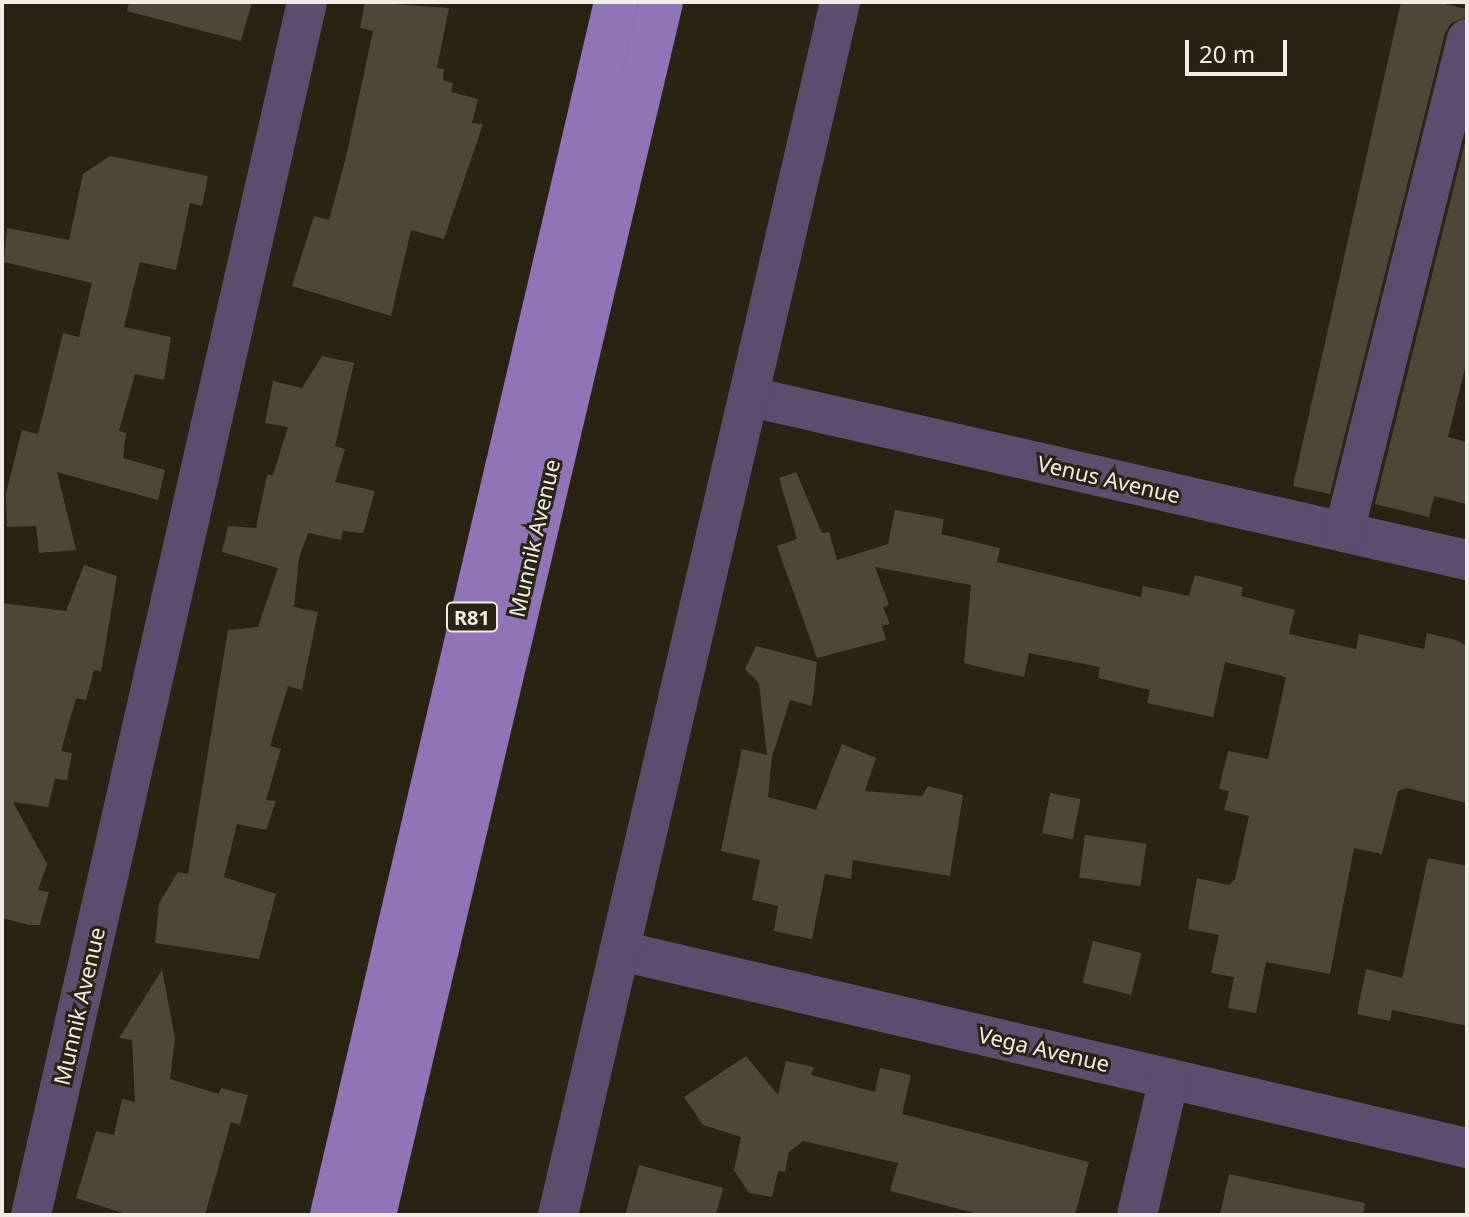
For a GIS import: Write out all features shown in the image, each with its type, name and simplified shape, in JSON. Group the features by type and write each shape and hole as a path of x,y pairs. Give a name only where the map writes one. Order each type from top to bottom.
{"main road":[{"name":"Munnik Avenue","path":"332,1215 616,2"},
{"name":"Munnik Avenue","path":"374,1215 661,2"}],"street":[{"name":"Munnik Avenue","path":"31,1215 307,2"},
{"path":"558,1215 751,397 840,2"},
{"path":"1344,532 1467,39"},
{"name":"Venus Avenue","path":"751,397 1467,560"},
{"name":"Vega Avenue","path":"621,951 1467,1148"},
{"path":"1137,1215 1169,1079"}],"building":[{"path":"129,2 252,2 241,41 127,11"},
{"path":"365,2 449,8 437,68 444,69 443,80 453,83 451,92 478,99 472,123 483,124 444,239 411,230 391,316 292,286 314,216 329,220 346,157 373,31 360,28"},
{"path":"1401,2 1436,2 1467,9 1467,17 1451,23 1445,33 1330,494 1293,486"},
{"path":"1467,134 1467,360 1448,437 1467,442 1467,504 1434,496 1429,517 1375,504"},
{"path":"110,156 208,176 202,206 190,203 176,270 140,262 124,327 171,337 164,380 135,374 119,431 126,433 123,458 165,470 158,500 57,472 76,550 39,553 36,526 7,527 6,494 22,430 38,434 63,333 79,337 92,283 4,262 7,228 69,240 83,174"},
{"path":"322,356 354,363 335,446 345,449 335,482 375,491 363,533 343,531 341,540 308,533 299,558 294,607 318,612 302,690 288,686 270,746 281,749 266,800 276,801 266,830 237,824 224,877 276,894 259,959 155,943 159,903 178,872 188,874 228,630 258,627 278,568 222,552 228,526 256,528 267,475 273,475 288,427 265,423 273,381 302,388"},
{"path":"796,472 822,533 829,532 837,560 888,544 895,510 944,519 941,534 1000,548 997,562 1141,597 1143,586 1189,596 1195,575 1243,587 1241,596 1295,610 1289,634 1356,649 1359,634 1424,649 1427,633 1456,640 1467,646 1467,803 1407,788 1398,791 1382,854 1354,848 1330,974 1266,962 1256,1013 1228,1008 1234,977 1211,973 1219,935 1188,929 1197,878 1229,885 1235,879 1249,816 1224,810 1229,791 1219,789 1228,751 1268,759 1286,677 1225,662 1213,717 1147,703 1150,690 1098,678 1100,667 1029,653 1024,677 964,663 971,585 875,567 889,605 883,607 890,624 882,626 886,640 817,658 777,546 797,539 779,478"},
{"path":"84,565 117,576 101,672 94,670 86,700 76,698 61,751 72,753 67,780 55,779 48,807 13,802 47,864 38,890 49,892 40,925 29,925 2,918 2,603 66,611"},
{"path":"756,646 817,662 812,706 790,700 772,757 768,797 816,810 842,744 876,758 865,791 922,796 928,786 963,795 950,876 853,860 851,879 825,874 812,939 774,931 778,906 752,900 760,860 721,851 742,749 767,755 759,683 745,669"},
{"path":"1050,793 1080,799 1073,839 1042,833"},
{"path":"1085,835 1146,844 1140,886 1079,878"},
{"path":"1428,858 1467,866 1467,1026 1392,1010 1390,1021 1357,1014 1366,969 1402,978"},
{"path":"1093,941 1142,953 1131,995 1083,983"},
{"path":"162,970 175,1038 170,1079 219,1094 221,1088 248,1095 240,1125 231,1122 205,1215 129,1215 76,1198 96,1131 114,1135 122,1099 135,1102 132,1040 119,1038"},
{"path":"746,1056 778,1095 786,1061 814,1067 811,1075 875,1092 880,1068 911,1075 902,1114 1089,1162 1075,1215 982,1215 890,1191 898,1163 803,1141 789,1152 785,1172 778,1171 772,1197 749,1193 734,1170 741,1137 703,1125 684,1097"},
{"path":"639,1165 723,1188 716,1215 625,1215"},
{"path":"1229,1174 1365,1203 1363,1215 1220,1215"}]}
